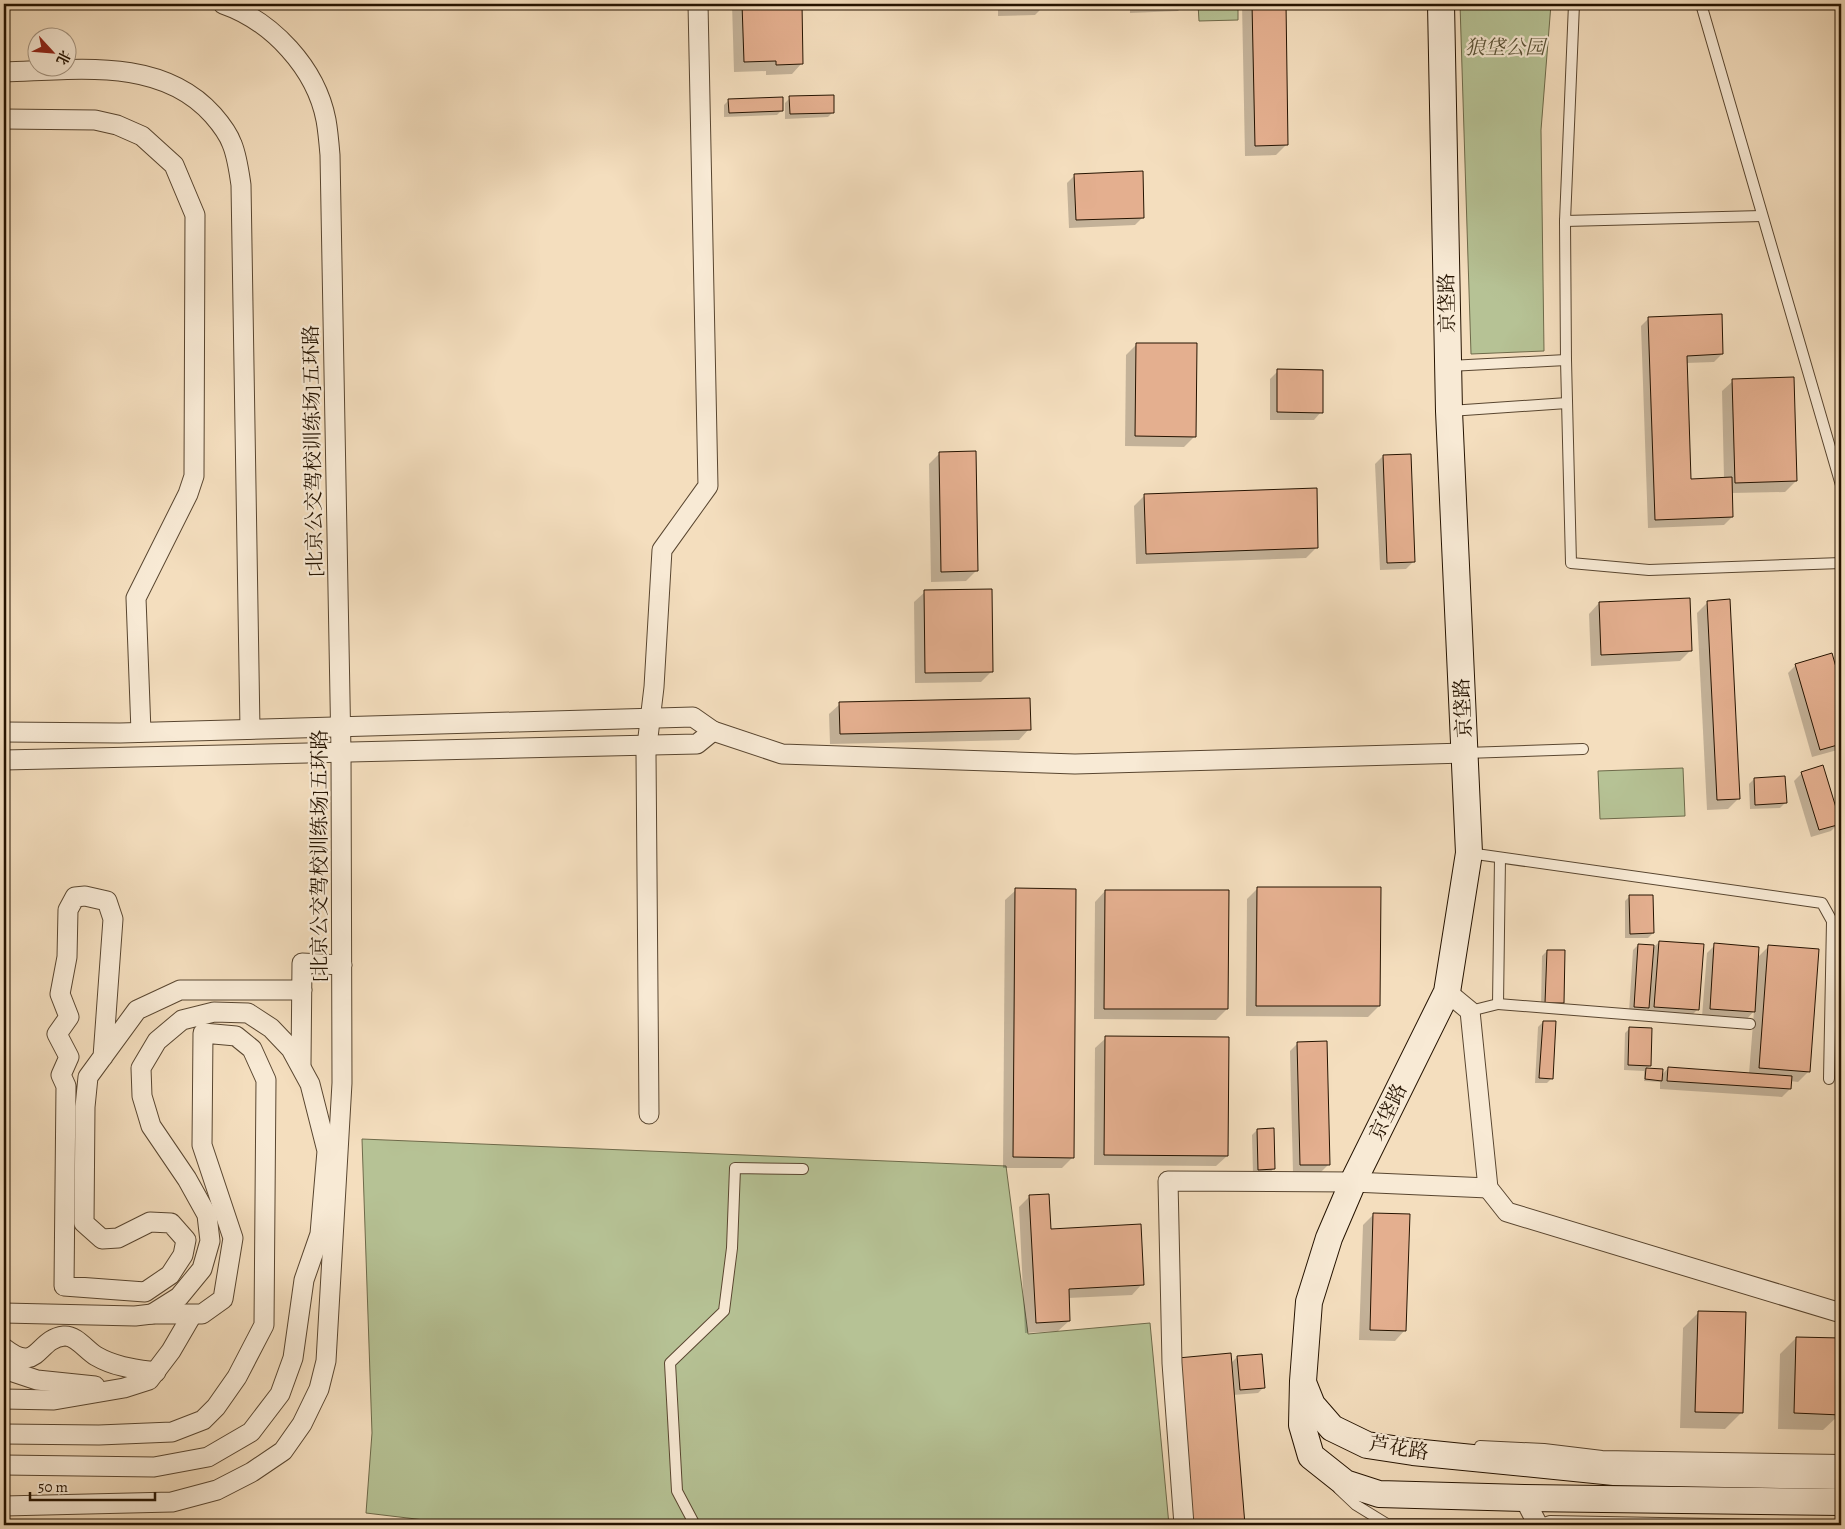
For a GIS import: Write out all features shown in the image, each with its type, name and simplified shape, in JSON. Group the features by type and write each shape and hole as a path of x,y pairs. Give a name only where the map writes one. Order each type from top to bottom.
{"street":[{"name":"[北京公交驾校训练场]五环路","path":"4,1506 172,1502 217,1490 252,1472 283,1451 302,1424 319,1389 326,1361 342,1083 341,752 330,164 325,118 316,91 299,61 279,38 259,21 239,9 223,4"},
{"path":"649,1114 646,754 654,687 662,550 708,486 698,4"},
{"name":"京垡路","path":"1303,1381 1309,1302 1329,1238 1353,1182 1447,992 1469,853 1449,411 1441,4"},
{"path":"4,72 124,71 150,76 179,87 202,103 219,122 232,143 241,185 250,730"},
{"path":"4,119 95,120 117,125 142,136 174,165 195,215 194,476 188,494 136,598 142,732"},
{"path":"4,732 250,730 693,717 713,731 782,754 1075,764 1465,753"},
{"path":"4,760 697,744 713,731"},
{"path":"103,1058 113,919 107,901 85,896 75,898 68,910 67,957 60,994 68,1017 57,1034 69,1057 61,1075 66,1086 64,1286 145,1292 170,1275 183,1255 186,1240 171,1223 150,1222 118,1238 102,1239 84,1223 84,1107 88,1077 103,1058 137,1010 180,990 302,990"},
{"path":"301,1067 302,964 342,965"},
{"path":"1447,992 1470,1011 1488,1188 1507,1212 1841,1313"},
{"path":"4,1464 154,1468 208,1458 251,1432 280,1394 293,1358 304,1280 320,1234 327,1151 310,1084 291,1049 271,1028 248,1013 214,1012 182,1020 157,1041 141,1068 142,1096 151,1126 187,1179 207,1215 210,1240 202,1269 179,1297 152,1314"},
{"path":"4,1313 135,1316 202,1314 223,1299 233,1238 202,1145 203,1034 236,1036 252,1049 266,1080 264,1325 237,1378 216,1407 203,1420 172,1432 99,1435 4,1434"},
{"path":"1184,1525 1172,1363 1168,1181 1353,1182 1488,1188"},
{"path":"4,1399 54,1400 119,1389 150,1380 171,1351 192,1314"},
{"path":"4,1348 15,1356 26,1358 36,1355 53,1339 66,1336 78,1341 95,1355 108,1362 124,1367 156,1372"},
{"path":"4,1369 37,1380"},
{"path":"4,1379 37,1380 119,1389"},
{"path":"1303,1381 1302,1425 1311,1456 1345,1483 1379,1494 1841,1502"},
{"name":"芦花路","path":"1303,1381 1312,1405 1322,1418 1332,1428 1367,1445 1413,1452 1614,1472 1841,1476"},
{"path":"1524,1498 1538,1525"}],"lane":[{"path":"1574,4 1565,221 1571,563 1649,570 1841,563"},
{"path":"1702,4 1841,485"},
{"path":"1565,221 1762,216"},
{"path":"1448,366 1566,360"},
{"path":"1449,411 1567,403"},
{"path":"1465,753 1583,749"},
{"path":"1469,853 1822,903 1832,921 1829,1079"},
{"path":"1498,1004 1500,858"},
{"path":"1470,1011 1498,1004 1750,1024"},
{"path":"695,1525 677,1491 670,1363 724,1311 732,1248 734,1168 803,1169"},
{"path":"1367,1445 1406,1443 1446,1445"},
{"path":"1465,1446 1544,1449 1602,1456 1841,1460"},
{"path":"1311,1456 1333,1484 1356,1505 1387,1524 1538,1525 1550,1522 1772,1525"}],"green space":[{"path":"1198,4 1238,4 1238,20 1199,21"},
{"name":"狼垡公园","path":"1460,4 1551,4 1541,130 1544,351 1471,354"},
{"path":"1683,768 1685,816 1600,819 1598,771"},
{"path":"362,1139 1006,1166 1028,1334 1150,1323 1169,1525 466,1525 366,1513 372,1433"}],"building":[{"path":"742,4 802,4 803,64 776,65 776,61 744,62"},
{"path":"1006,4 1044,4 1044,7 1006,9"},
{"path":"1138,4 1178,4 1138,5"},
{"path":"1252,4 1286,4 1288,145 1255,146"},
{"path":"834,95 834,113 790,114 789,96"},
{"path":"783,97 783,111 729,113 728,99"},
{"path":"1143,171 1144,218 1076,220 1074,174"},
{"path":"1722,314 1723,354 1687,356 1691,479 1732,477 1733,517 1655,520 1648,317"},
{"path":"1136,343 1197,343 1196,437 1135,436"},
{"path":"1277,369 1323,370 1323,413 1277,412"},
{"path":"1794,377 1797,481 1735,483 1732,379"},
{"path":"976,451 978,571 941,572 939,452"},
{"path":"1411,454 1415,562 1387,563 1383,455"},
{"path":"1317,488 1318,548 1146,554 1144,494"},
{"path":"992,589 993,672 925,673 924,590"},
{"path":"1690,598 1692,651 1601,655 1599,602"},
{"path":"1730,599 1740,799 1717,800 1707,601"},
{"path":"1832,653 1841,685 1841,744 1820,750 1795,664"},
{"path":"1030,698 1031,730 840,734 839,702"},
{"path":"1823,765 1841,824 1819,830 1801,772"},
{"path":"1785,776 1787,803 1755,805 1754,778"},
{"path":"1257,887 1381,887 1380,1006 1256,1006"},
{"path":"1015,888 1076,889 1074,1158 1013,1157"},
{"path":"1105,890 1229,890 1228,1009 1104,1009"},
{"path":"1629,895 1653,895 1654,933 1630,934"},
{"path":"1659,941 1704,944 1699,1010 1654,1007"},
{"path":"1714,943 1759,947 1755,1012 1710,1009"},
{"path":"1638,944 1654,945 1649,1008 1634,1007"},
{"path":"1768,945 1819,949 1810,1072 1759,1068"},
{"path":"1547,950 1565,950 1564,1003 1545,1003"},
{"path":"1543,1021 1556,1021 1553,1079 1539,1078"},
{"path":"1629,1027 1652,1028 1651,1066 1628,1065"},
{"path":"1105,1036 1229,1037 1228,1156 1104,1155"},
{"path":"1327,1041 1330,1165 1300,1165 1297,1042"},
{"path":"1668,1067 1792,1076 1791,1089 1667,1081"},
{"path":"1646,1068 1663,1069 1662,1081 1645,1079"},
{"path":"1274,1128 1275,1169 1258,1170 1257,1129"},
{"path":"1049,1194 1051,1229 1141,1224 1144,1285 1069,1289 1070,1321 1036,1323 1029,1195"},
{"path":"1373,1213 1410,1214 1406,1331 1370,1330"},
{"path":"1698,1311 1746,1312 1743,1413 1695,1412"},
{"path":"1796,1337 1841,1338 1841,1415 1794,1413"},
{"path":"1231,1353 1245,1525 1191,1525 1178,1358"},
{"path":"1262,1354 1265,1388 1240,1390 1237,1356"}]}
